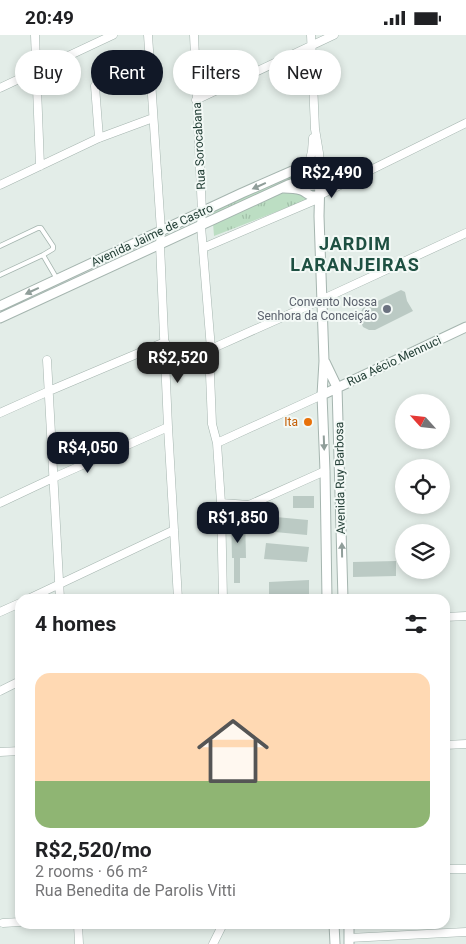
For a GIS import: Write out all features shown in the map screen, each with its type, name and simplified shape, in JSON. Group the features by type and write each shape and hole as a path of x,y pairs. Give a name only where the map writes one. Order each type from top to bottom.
{"street":[{"path":"35,35 35,50"},
{"path":"81,50 113,35"},
{"path":"148,35 161,231 168,427 178,594"},
{"name":"Rua Sorocabana","path":"194,35 202,212 201,226 211,349 212,424 216,443 221,503 223,594"},
{"name":"Avenida Ruy Barbosa","path":"311,35 314,129 312,151 302,175 308,193 314,197"},
{"path":"196,100 334,35"},
{"path":"0,88 15,81"},
{"path":"37,95 40,166"},
{"path":"96,95 99,138"},
{"path":"0,185 99,138 153,118"},
{"path":"203,248 314,197 466,123"},
{"name":"Avenida Ruy Barbosa","path":"314,129 319,153 320,176 314,197 318,217 324,361 322,395 327,594"},
{"path":"305,182 315,185 320,176 317,169 313,167 306,169"},
{"name":"Avenida Jaime de Castro","path":"0,306 292,171 306,169"},
{"name":"Avenida Jaime de Castro","path":"0,319 288,185 305,182"},
{"path":"284,188 300,190 314,197"},
{"path":"211,349 466,233"},
{"path":"140,241 144,252"},
{"name":"Rua Aécio Mennuci","path":"322,395 466,327"},
{"path":"0,413 165,342"},
{"path":"47,360 60,594"},
{"name":"Avenida Ruy Barbosa","path":"324,361 337,387 343,594"},
{"path":"216,443 322,395"},
{"path":"0,503 168,427"},
{"path":"221,503 249,505 325,471"},
{"path":"39,594 174,530"},
{"path":"0,612 15,605"},
{"path":"450,617 466,616"},
{"path":"0,691 15,684"},
{"path":"450,745 466,744"},
{"path":"0,752 15,751"},
{"path":"450,869 466,869"},
{"path":"3,923 15,922"},
{"path":"78,929 79,944"},
{"path":"213,944 220,929"},
{"path":"334,929 335,944"},
{"path":"349,941 466,932"}],"lane":[{"path":"0,246 41,228 54,249 0,275"},
{"path":"43,255 57,279"}],"green space":[{"path":"311,170 316,175 315,190 309,199 214,236 212,210 292,175"}],"building":[{"name":"Convento Nossa Senhora da Conceição","path":"401,290 405,292 407,301 413,311 375,330 363,327 359,315 363,308"},
{"path":"293,496 314,496 314,508 293,508"},
{"path":"245,515 246,558 240,558 240,583 234,583 231,516"},
{"path":"265,516 308,520 307,535 264,531"},
{"path":"266,543 309,547 307,562 264,559"},
{"path":"395,561 395,576 353,577 353,562"},
{"path":"309,580 309,594 269,594 269,582"}],"place":[{"name":"Convento Nossa Senhora da Conceição","path":"387,309"},
{"name":"Ita","path":"308,422"}],"district":[{"name":"JARDIM LARANJEIRAS","path":"355,254"}]}
